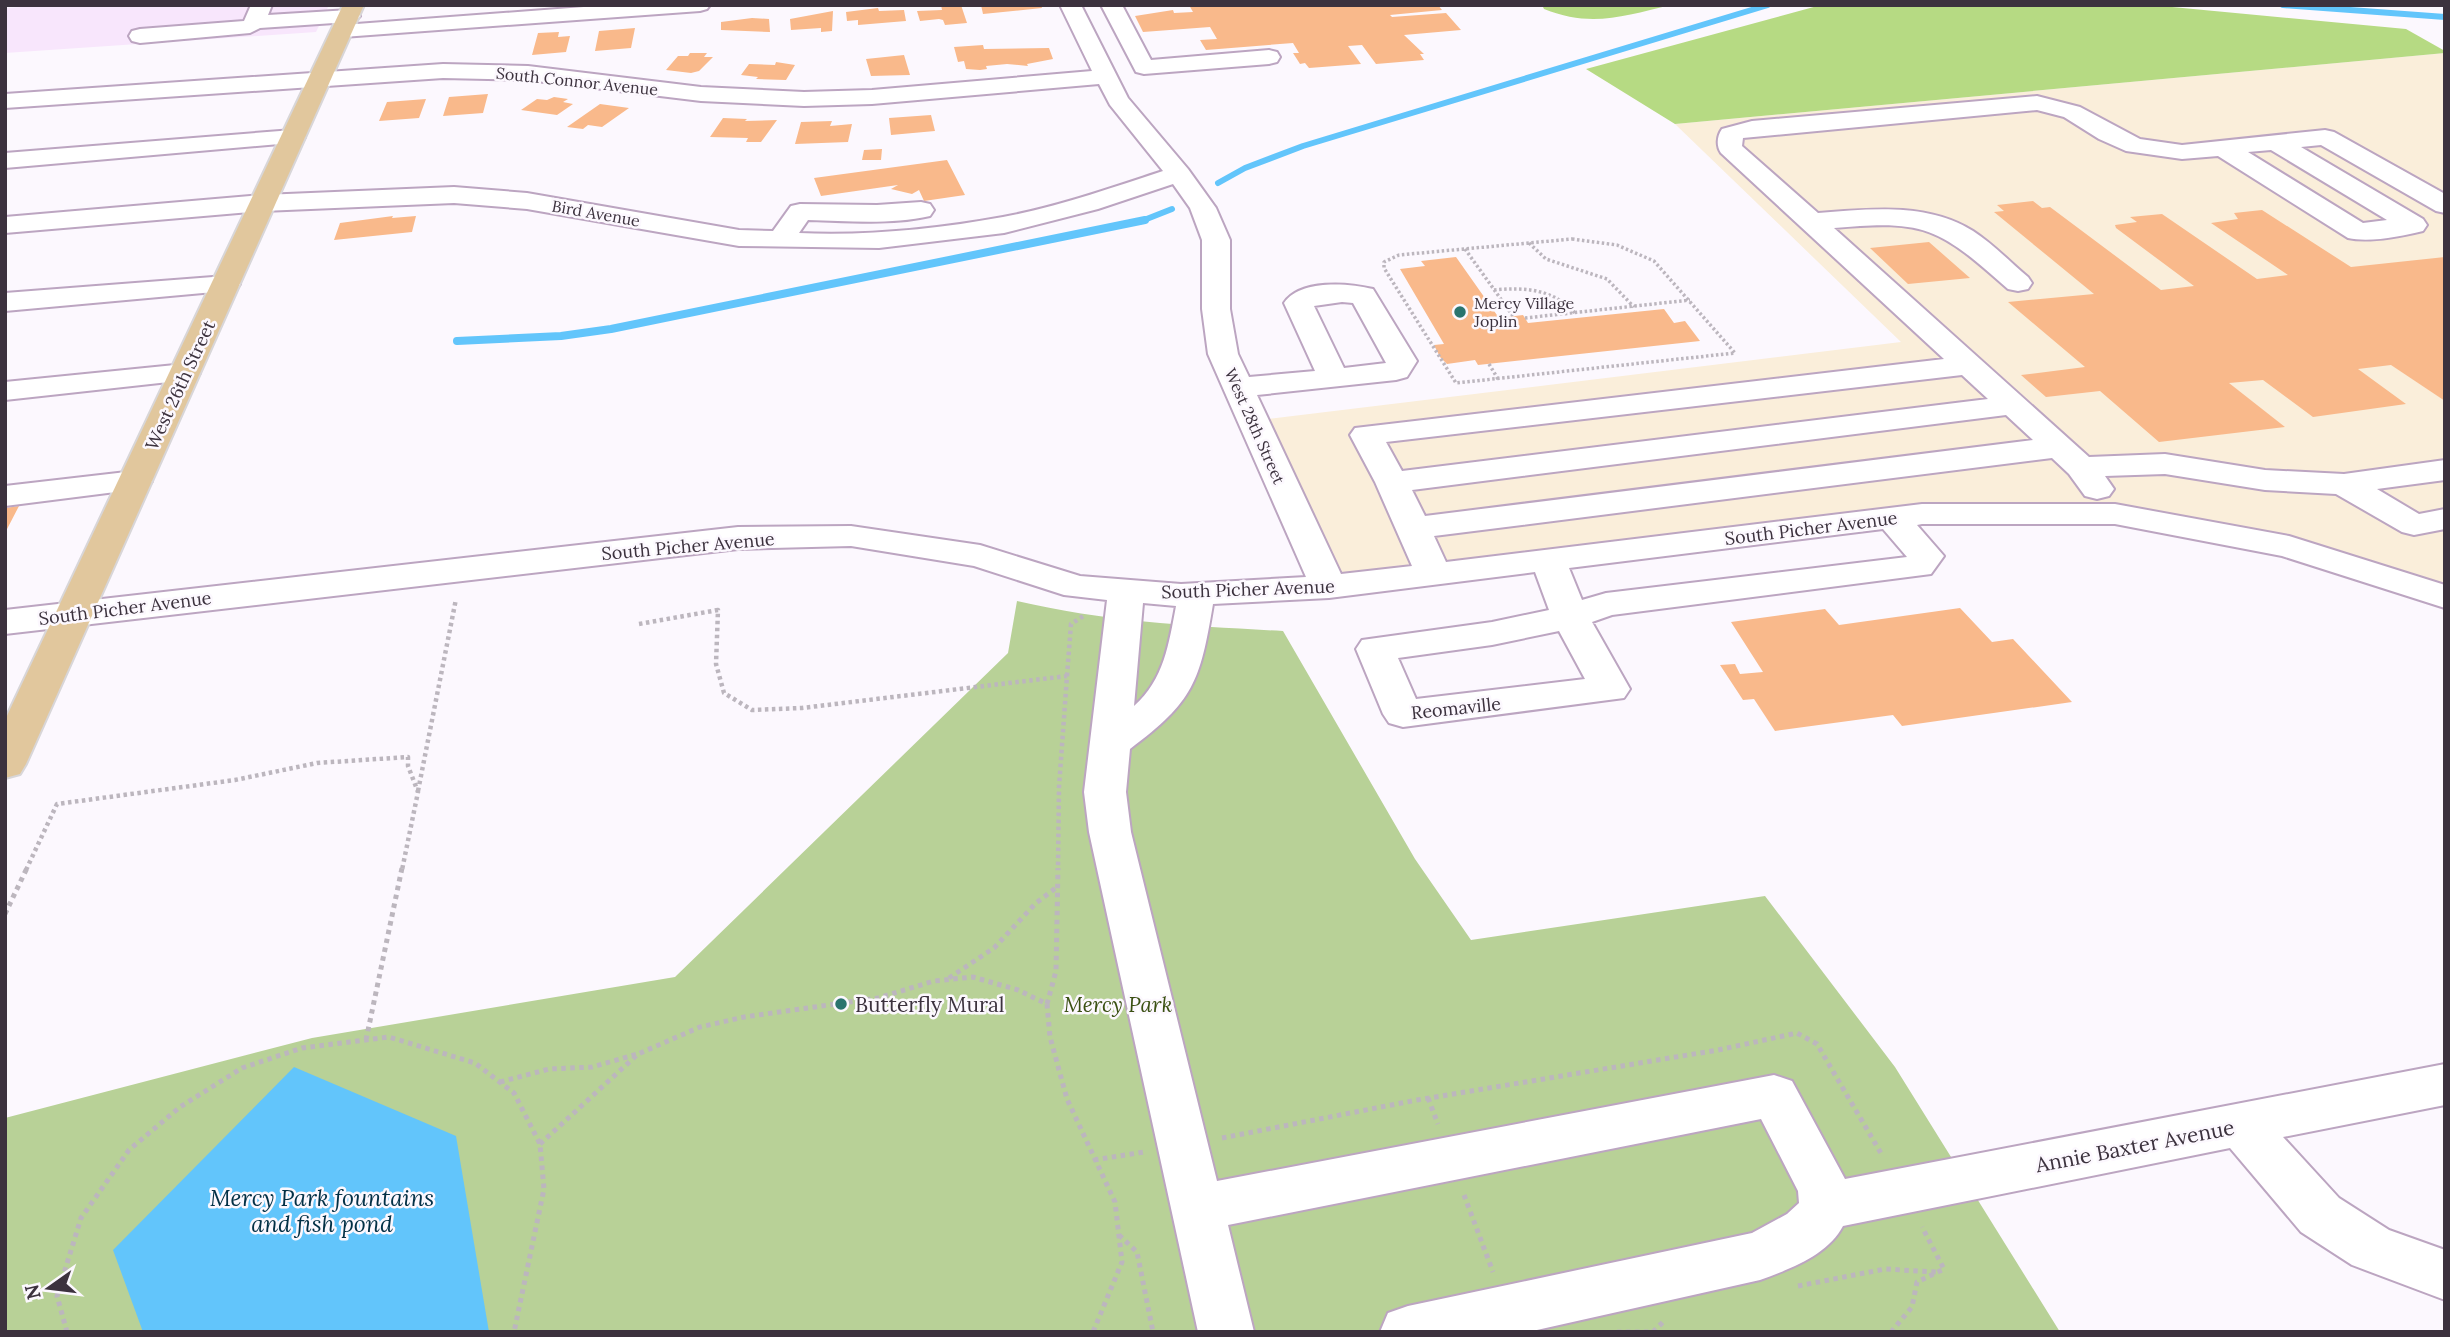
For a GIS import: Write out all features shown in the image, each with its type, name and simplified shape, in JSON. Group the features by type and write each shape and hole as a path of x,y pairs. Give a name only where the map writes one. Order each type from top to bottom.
{"main road":[{"name":"West 26th Street","path":"5,764 349,17"}],"street":[{"path":"140,36 250,27 258,14 349,17 700,5"},
{"name":"West 28th Street","path":"1070,5 1118,100 1179,174 1203,208 1216,240 1216,309 1223,354 1329,587"},
{"path":"1111,5 1144,67 1269,57"},
{"path":"1092,48 1192,42"},
{"name":"South Connor Avenue","path":"5,101 424,72 507,71 701,94 804,99 872,97 1106,77"},
{"path":"2115,514 2070,457 1730,148 1731,134 1752,128 2037,103 2072,112 2108,134 2135,146 2182,152 2325,137 2445,205"},
{"path":"5,160 293,137"},
{"path":"2277,143 2414,225"},
{"path":"2223,148 2358,232 2445,221"},
{"name":"Bird Avenue","path":"5,225 263,203 418,195 527,201 699,232 780,240 879,240 996,226 1089,203 1179,174"},
{"path":"1811,222 1870,217 1916,217 1957,233 2018,283"},
{"path":"5,302 226,284"},
{"path":"1434,575 1392,482 1366,435 1969,365"},
{"path":"5,391 185,373"},
{"path":"1237,388 1335,378"},
{"path":"1392,482 2013,405"},
{"path":"1413,528 2070,457 2165,464 2265,480 2344,484 2445,470"},
{"path":"5,496 135,481"},
{"path":"2344,484 2414,524 2445,519"},
{"name":"South Picher Avenue","path":"5,622 751,538 850,536 980,556 1077,587 1196,595 1329,587 1922,514 2115,514 2290,547 2445,597"},
{"name":"Reomaville","path":"1549,562 1571,618 1610,689 1403,714 1375,649 1571,618 1606,604 1918,566 1926,556 1892,518"},
{"path":"1126,591 1105,792 1110,832 1226,1332"},
{"path":"1110,744 1160,704 1172,688 1182,660 1196,595"},
{"name":"Annie Baxter Avenue","path":"1825,1206 2445,1084"},
{"path":"1197,1208 1774,1096 1824,1189 1825,1206 1813,1228 1760,1256 1408,1332"},
{"path":"2241,1125 2320,1215 2371,1248 2445,1275"}],"path":[{"path":"1572,239 1596,241 1634,250 1661,265 1735,353 1456,383 1384,268 1384,262 1390,258 1429,252 1528,242 1572,239"},
{"path":"1528,242 1536,253 1552,263 1608,279 1634,307"},
{"path":"1464,248 1513,316"},
{"path":"1429,252 1434,260"},
{"path":"1494,290 1515,288 1547,293 1563,299 1575,313"},
{"path":"1525,318 1690,300"},
{"path":"1489,364 1498,379"},
{"path":"366,1040 457,599"},
{"path":"639,624 718,610 716,664 724,693 752,710 875,701 1068,676 1059,787 1056,971 1047,1004 1050,1037 1066,1099 1115,1202 1122,1262 1093,1332"},
{"path":"5,914 57,804 235,780 317,763 408,757 408,766 418,792"},
{"path":"946,980 994,948 1036,903 1058,887"},
{"path":"500,1082 549,1069 592,1067 638,1054 700,1027 744,1017 878,998 946,980 973,977 1018,990 1047,1004"},
{"path":"67,1332 57,1296 81,1218 129,1150 180,1107 242,1068 302,1048 389,1037 475,1063 514,1093 540,1144 544,1189 514,1332"},
{"path":"540,1144 638,1054"},
{"path":"1428,1098 1508,1312"},
{"path":"1119,1235 1137,1252 1153,1332"},
{"path":"1796,1286 1872,1271 1921,1269 1936,1272"},
{"path":"1616,1332 1653,1332 1672,1314"}],"shaded area":[{"path":"53,5 329,5 316,32 5,53 5,8"},
{"path":"2445,53 2445,597 2115,514 1922,514 1329,587 1252,421 1901,342 1675,124"}],"green space":[{"path":"1542,5 1671,5 1623,16 1592,19 1561,15 1544,9"},
{"path":"1821,5 2151,5 2406,29 2445,53 1675,124 1586,69"},
{"name":"Mercy Park","path":"1017,601 1117,618 1283,631 1415,859 1471,940 1765,896 1895,1067 2060,1332 5,1332 5,1118 312,1038 675,977 1008,653"}],"water":[{"name":"Mercy Park fountains and fish pond","path":"294,1067 456,1136 489,1332 143,1332 113,1250"}],"building":[{"path":"941,5 961,5 967,23 945,25 943,20 939,19 920,21 917,11 942,10"},
{"path":"981,5 1041,5 1042,8 983,14"},
{"path":"1189,5 1438,5 1442,10 1390,15 1446,13 1461,30 1404,35 1424,54 1420,54 1424,60 1376,64 1362,45 1348,46 1361,64 1309,68 1305,63 1300,64 1293,53 1299,53 1293,43 1206,50 1200,40 1217,39 1210,27 1143,32 1135,16 1173,10 1174,13 1193,12"},
{"path":"878,8 879,11 904,10 906,21 858,25 858,20 847,21 846,12"},
{"path":"833,11 832,31 821,32 821,28 791,30 790,19"},
{"path":"769,19 770,32 721,30 721,22"},
{"path":"635,28 631,48 595,51 599,31"},
{"path":"559,32 558,37 570,36 566,52 532,55 538,33"},
{"path":"983,45 984,49 1049,48 1053,59 1027,64 1028,66 1007,64 986,66 987,69 980,70 966,69 964,61 958,62 954,47"},
{"path":"690,53 707,53 704,57 713,57 699,71 691,73 666,70 678,56 688,56"},
{"path":"904,55 910,75 871,76 866,59"},
{"path":"776,62 795,65 786,80 756,79 758,77 741,75 749,64 775,65"},
{"path":"488,94 483,113 443,116 449,97"},
{"path":"554,97 568,99 563,102 573,104 557,115 521,110 537,99 547,100"},
{"path":"426,99 419,118 379,121 387,102"},
{"path":"600,104 629,108 602,127 567,127"},
{"path":"931,115 935,131 891,135 889,118"},
{"path":"723,118 747,119 745,121 777,120 761,142 746,142 748,138 710,137"},
{"path":"832,121 830,126 852,124 848,142 795,144 801,122"},
{"path":"882,149 881,160 862,160 864,150"},
{"path":"947,160 965,195 924,201 919,190 912,194 891,189 898,185 821,196 814,178"},
{"path":"2033,201 2042,208 2050,207 2161,290 2194,286 2115,225 2137,222 2130,217 2162,214 2257,279 2288,275 2211,223 2238,219 2234,213 2262,210 2351,267 2445,257 2445,401 2391,365 2358,369 2406,404 2313,417 2263,380 2229,383 2285,427 2159,442 2100,391 2046,397 2021,375 2085,367 2008,302 2094,294 1994,212 2004,211 1997,205"},
{"path":"393,216 392,218 416,216 412,232 334,240 340,223"},
{"path":"1929,242 1970,278 1908,284 1870,248"},
{"name":"Mercy Village Joplin","path":"1456,257 1499,318 1523,315 1528,323 1664,309 1674,323 1685,321 1700,341 1478,365 1475,360 1447,364 1434,345 1444,344 1400,269 1425,266 1421,261"},
{"path":"19,506 5,533 5,508"},
{"path":"1960,608 1992,642 2013,639 2072,702 1902,726 1893,715 1775,731 1754,699 1743,700 1720,665 1735,664 1740,674 1763,672 1731,622 1825,609 1839,625"}],"waterway":[{"path":"1218,183 1245,168 1303,146 1768,5"},
{"path":"2283,5 2445,17"},
{"path":"1143,220 1172,209"},
{"path":"457,341 561,336 611,329 1143,220"},
{"path":"1139,222 1143,220"}],"place":[{"name":"Mercy Village Joplin","path":"1460,312"},
{"name":"Butterfly Mural","path":"841,1004"}]}
